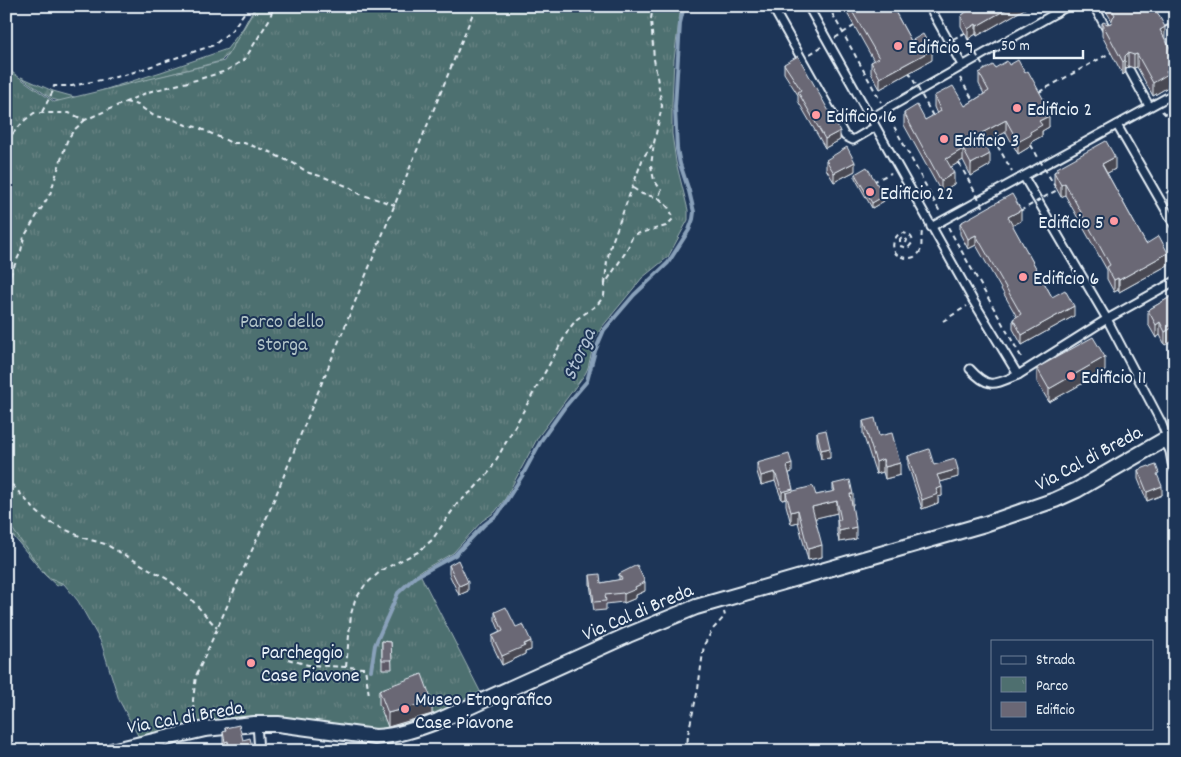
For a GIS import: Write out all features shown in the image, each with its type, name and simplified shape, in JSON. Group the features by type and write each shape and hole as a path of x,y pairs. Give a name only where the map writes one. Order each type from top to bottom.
{"street":[{"path":"1168,440 1175,454"},
{"name":"Via Cal di Breda","path":"111,751 194,732 257,724 278,724 375,737 408,732 438,721 696,607 1029,510 1077,490 1162,441 1168,440"}],"lane":[{"path":"772,6 845,136 853,140 875,127"},
{"path":"808,6 931,227 1018,374"},
{"path":"929,6 959,67"},
{"path":"871,118 1054,10 1068,6"},
{"path":"1094,6 1108,32"},
{"path":"1171,6 1175,13"},
{"path":"1130,71 1149,106"},
{"path":"931,227 1175,93"},
{"path":"1117,125 1175,226"},
{"path":"1021,178 1107,319 1161,422 1168,440 1175,470"},
{"path":"970,369 978,378 992,385 1018,374 1107,319 1175,281"},
{"path":"257,724 259,751"}],"path":[{"path":"42,112 53,92 54,86 72,86 125,75 214,45 232,30 247,9 244,6"},
{"path":"6,284 21,251 24,237 50,194 67,141 73,131 85,120 148,92 226,71 245,59 274,6"},
{"path":"194,732 196,676 214,640 217,628 262,529 476,6"},
{"path":"653,6 651,19 654,59 662,106 651,166 654,180 660,190 659,198"},
{"path":"828,6 985,295 1028,369"},
{"path":"1159,30 1175,21"},
{"path":"927,52 964,32 986,70"},
{"path":"1111,53 1036,94 1114,51"},
{"path":"959,67 974,102"},
{"path":"909,72 938,125"},
{"path":"871,83 876,81"},
{"path":"125,102 138,105 154,116 172,118 186,125 197,126 232,143 244,144 273,153 293,162 309,173 349,187 360,194 395,205"},
{"path":"6,141 34,113 70,113 85,120"},
{"path":"993,138 1021,178"},
{"path":"346,667 351,614 355,600 365,585 382,570 418,552 432,540 457,504 490,471 570,329 577,319 597,305 604,296 605,273 611,245 643,158 654,143"},
{"path":"1016,213 1058,190 1030,143"},
{"path":"959,163 989,217"},
{"path":"873,182 898,169"},
{"path":"605,284 633,235 666,226 674,218 668,207 659,198 642,194 632,188"},
{"path":"906,243 907,240 904,238 900,239 900,246 908,248 913,242 913,238 910,235 900,233 896,236 893,245 896,254 906,258 918,255 922,231 931,227"},
{"path":"943,321 974,302"},
{"path":"6,478 36,511 49,522 84,538 105,544 168,580 190,598 217,628"},
{"path":"687,751 688,734 698,689 704,645 713,629 725,616 721,600"},
{"path":"288,659 308,665 365,668 369,695"}],"green space":[{"path":"255,6 232,50 221,61 63,102 52,99 21,77 53,91 78,98 227,49 243,28"},
{"name":"Parco dello Storga","path":"257,6 681,6 674,59 672,134 676,162 688,210 688,220 668,257 642,278 602,327 595,338 585,374 538,437 505,499 495,512 482,521 453,553 419,572 483,697 387,733 311,723 141,741 119,700 101,642 78,601 64,584 46,576 6,520 6,68 54,102 224,61"},
{"path":"6,516 66,582 57,586 44,574 6,527"}],"building":[{"path":"849,6 892,6 911,41 923,34 932,50 880,78 871,62 879,58"},
{"path":"974,6 1012,6 977,26 976,24 968,29 961,16"},
{"path":"1110,6 1147,6 1148,9 1154,6 1165,27 1160,30 1175,57 1175,66 1166,71 1168,74 1153,83 1137,54 1128,53 1123,62 1102,23 1111,23 1115,15"},
{"name":"Edificio 16","path":"798,56 840,131 825,139 798,92 801,90 784,64"},
{"path":"1018,60 1025,73 1028,71 1045,102 1042,104 1049,116 1039,121 1042,125 1030,132 1031,135 1018,142 1006,120 980,134 990,154 971,164 963,149 946,159 954,173 941,181 904,113 917,105 925,120 941,111 934,96 953,86 965,106 989,91 979,73 993,65 995,68 1007,61 1009,65"},
{"path":"1106,141 1115,157 1102,164 1146,244 1159,236 1168,253 1119,280 1118,278 1114,280 1107,267 1110,265 1065,183 1061,185 1054,172 1058,170 1057,168"},
{"path":"847,147 855,162 834,173 826,160"},
{"name":"Edificio 22","path":"867,167 884,196 872,203 855,174"},
{"path":"1012,194 1021,210 1008,217 1052,297 1065,290 1074,306 1022,335 1013,319 1021,314 976,235 968,239 960,223"},
{"path":"1174,295 1175,326 1165,332 1160,322 1156,325 1148,310"},
{"path":"1093,337 1105,357 1049,389 1037,368"},
{"path":"1175,347 1175,359 1169,350"},
{"path":"875,418 879,436 892,433 900,463 885,467 883,459 876,462 863,421"},
{"path":"826,430 830,448 821,450 817,432"},
{"path":"929,449 934,465 955,459 958,469 937,475 942,487 936,489 938,494 922,500 908,456"},
{"path":"789,454 792,464 787,466 793,489 782,492 775,472 761,476 757,463"},
{"path":"1156,465 1159,473 1157,474 1162,486 1147,492 1138,470"},
{"path":"850,480 853,494 850,494 856,527 839,531 837,520 841,520 837,501 812,507 822,545 808,549 798,510 791,512 786,493 813,486 816,495 835,491 833,484"},
{"path":"458,560 468,582 459,586 449,565"},
{"path":"637,565 645,582 635,587 636,589 624,594 605,595 606,601 594,602 590,575 600,574 601,583 622,579 619,574"},
{"path":"506,607 516,627 523,624 531,641 524,644 525,646 502,656 492,636 503,631 495,612"},
{"path":"382,641 391,642 392,660 382,660"},
{"path":"422,674 432,701 388,713 379,690"},
{"path":"239,725 243,740 250,738 253,751 230,751 228,741 225,742 223,732 226,731 225,728"}],"waterway":[{"name":"Storga","path":"371,670 375,645 398,593 415,577 455,555 484,525 498,514 542,439 564,408 587,381 595,351 604,330 634,295 668,263 689,230 694,212 677,149 675,107 680,23 684,6"}],"place":[{"name":"Edificio 9","path":"898,46"},
{"name":"Edificio 2","path":"1017,108"},
{"name":"Edificio 16","path":"816,115"},
{"name":"Edificio 3","path":"944,139"},
{"name":"Edificio 22","path":"870,192"},
{"name":"Edificio 5","path":"1114,221"},
{"name":"Edificio 6","path":"1023,277"},
{"name":"Edificio 11","path":"1071,376"},
{"name":"Parcheggio Case Piavone","path":"251,663"},
{"name":"Museo Etnografico Case Piavone","path":"405,709"}]}
